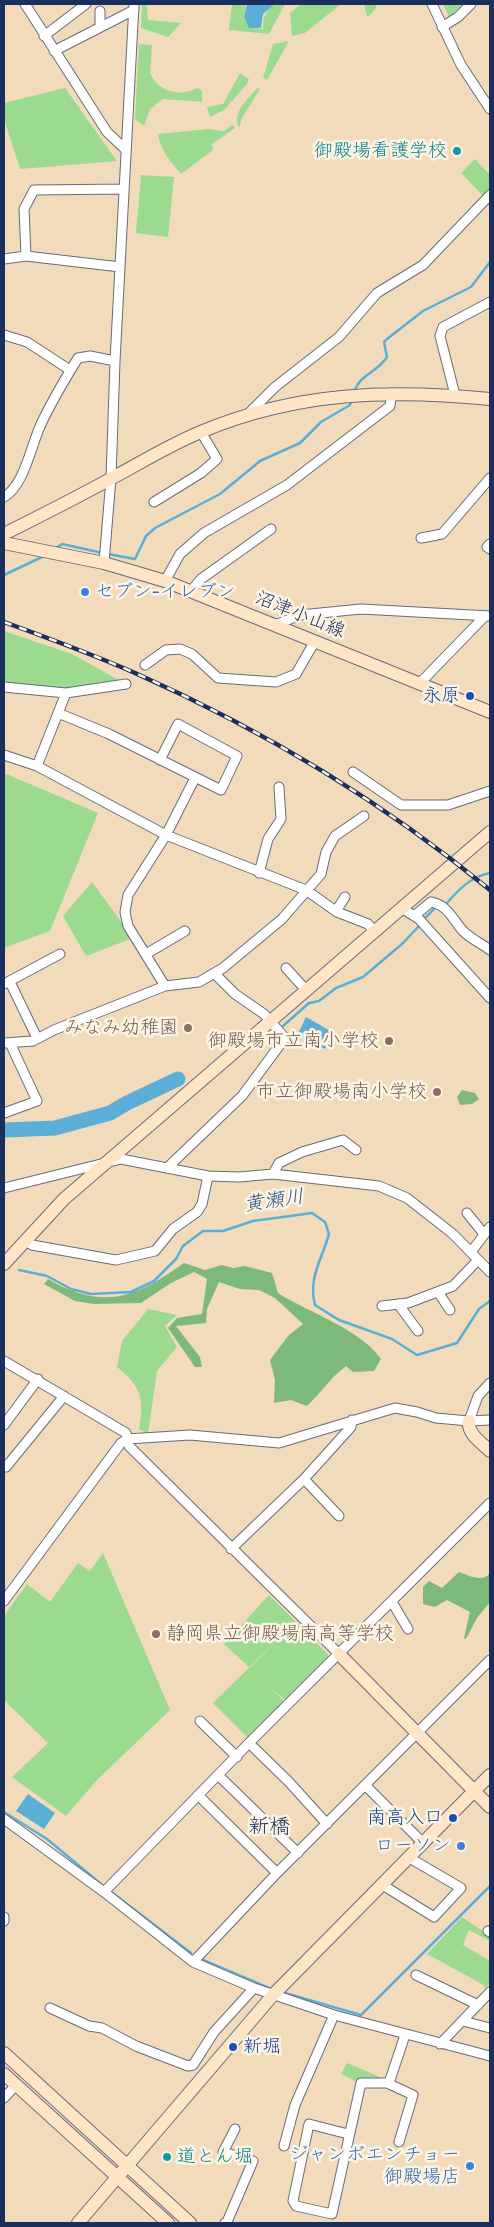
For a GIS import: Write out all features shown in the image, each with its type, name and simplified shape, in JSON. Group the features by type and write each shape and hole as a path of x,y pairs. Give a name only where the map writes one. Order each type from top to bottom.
{"street":[{"path":"25,4 107,132 126,150"},
{"path":"44,36 86,4"},
{"path":"432,4 461,65 490,109"},
{"path":"442,27 458,18 471,4"},
{"path":"54,51 134,7"},
{"path":"104,563 111,478 115,361 134,7"},
{"path":"100,11 100,27"},
{"path":"26,256 24,209 34,190 124,190"},
{"path":"246,416 275,387 339,337 377,293 423,265 490,195"},
{"path":"4,259 26,256 120,267"},
{"path":"455,395 440,336 443,327 490,302"},
{"path":"4,335 27,342 70,370"},
{"path":"4,497 13,491 19,480 41,424 78,358 90,356 115,361"},
{"path":"164,581 180,554 204,533 287,485 390,406 392,393"},
{"path":"4,534 165,448 201,432 246,416 314,399 348,394 455,395 490,399"},
{"path":"154,502 201,473 217,459 201,432"},
{"path":"421,538 442,534 490,478"},
{"path":"190,592 201,579 271,529"},
{"name":"沼津小山線","path":"4,543 104,563 164,581 488,709"},
{"path":"490,544 487,547 490,549"},
{"path":"275,625 300,615 361,609 488,616"},
{"path":"420,683 488,616"},
{"path":"145,665 166,650 180,649 192,654 218,678 276,682 296,674 315,640"},
{"path":"4,687 66,693 126,684"},
{"path":"37,766 66,693"},
{"path":"58,713 221,790 236,756 178,724 160,760"},
{"path":"4,755 37,766 166,835 306,890 336,911 368,924 375,932"},
{"path":"353,772 401,805 448,806 490,791"},
{"path":"165,986 128,926 125,912 128,895 166,835 195,778"},
{"path":"259,873 268,839 281,819 279,787"},
{"path":"4,1113 37,1101 6,1043 33,1041 165,986 199,982 282,919 320,874 326,852 335,836 364,816"},
{"path":"4,1264 64,1199 306,990 403,909 490,832"},
{"path":"336,911 344,897"},
{"path":"417,918 431,902 437,903 445,908 464,932 490,950"},
{"path":"403,909 427,927 490,998"},
{"path":"146,954 185,931"},
{"path":"37,1038 7,983 60,954"},
{"path":"286,968 306,990"},
{"path":"168,1167 242,1096 285,1038 264,1014 234,994 214,972"},
{"path":"274,1174 278,1163 302,1152 343,1140 356,1150"},
{"path":"4,1188 121,1159 208,1176 239,1177 274,1174 379,1186 407,1198 453,1234 490,1272"},
{"path":"25,1240 32,1245 116,1260 155,1251 173,1228 198,1212 202,1204 208,1176"},
{"path":"467,1213 487,1231 471,1252"},
{"path":"382,1306 398,1304 453,1286 478,1260"},
{"path":"438,1292 450,1310"},
{"path":"398,1304 418,1331"},
{"path":"4,1361 38,1379 126,1433 129,1446 490,1807"},
{"path":"4,1424 38,1379"},
{"path":"490,1383 478,1396 468,1427 471,1433 490,1451"},
{"path":"4,1465 6,1467 64,1396"},
{"path":"4,1601 121,1442 127,1439 190,1435 279,1443 296,1440 352,1420 395,1408 436,1418 469,1421 490,1420"},
{"path":"231,1549 304,1479 351,1427 352,1420"},
{"path":"304,1479 339,1516"},
{"path":"104,1892 249,1743 490,1504"},
{"path":"392,1602 408,1629"},
{"path":"193,1962 278,1873 490,1660"},
{"path":"200,1721 236,1757"},
{"path":"249,1743 289,1782 327,1824"},
{"path":"218,1775 298,1853"},
{"path":"78,2223 273,1995 490,1775"},
{"path":"365,1786 422,1842"},
{"path":"198,1795 278,1873"},
{"path":"5,1821 104,1892 193,1962 254,1988 334,2015 490,2056"},
{"path":"381,1884 434,1917 461,1888 408,1857"},
{"path":"416,1975 478,2005"},
{"path":"50,2008 89,2026 102,2028 136,2046 188,2066 193,2065 214,2032 254,1988"},
{"path":"440,2044 490,1992"},
{"path":"284,2146 295,2105 334,2015"},
{"path":"463,2021 490,2028"},
{"path":"387,2083 389,2083 405,2035"},
{"path":"4,2053 190,2223"},
{"path":"4,2074 168,2223"},
{"path":"348,2134 308,2124 293,2201 296,2206 332,2214 348,2134 361,2082 387,2083 413,2095 399,2142"},
{"path":"4,2098 16,2085"},
{"path":"225,2223 253,2161 223,2152 235,2129"}],"green space":[{"path":"142,4 147,4 148,20 181,23 168,37 141,28"},
{"path":"232,4 246,4 244,17 249,28 263,29 264,18 268,10 274,4 285,4 269,34 229,30"},
{"path":"301,4 341,4 305,33 292,36 290,13"},
{"path":"364,4 377,4 375,10 367,17"},
{"path":"443,4 463,4 449,17"},
{"path":"289,41 267,80 263,78 273,44"},
{"path":"139,44 152,45 150,73 159,85 164,89 177,92 191,91 198,88 202,91 202,102 163,99 150,109 144,126 135,119"},
{"path":"240,73 249,79 247,84 224,110 210,117 207,107 223,104"},
{"path":"65,88 117,161 20,169 4,119 4,103"},
{"path":"257,88 260,89 242,118 239,128 237,116 239,111"},
{"path":"232,125 235,128 212,144 213,150 181,174 164,151 158,134 207,129 224,131"},
{"path":"475,159 490,175 490,189 483,196 461,173"},
{"path":"141,175 174,177 168,237 136,233"},
{"path":"4,631 72,654 126,684 69,691 4,686"},
{"path":"4,773 98,813 50,931 4,948"},
{"path":"92,882 133,938 86,956 63,916"},
{"path":"462,1090 475,1093 479,1099 472,1104 460,1105 457,1097"},
{"path":"184,1263 205,1270 222,1265 233,1268 245,1266 272,1273 278,1293 360,1338 381,1359 374,1371 353,1372 346,1366 335,1375 307,1406 291,1400 274,1403 275,1380 270,1360 288,1336 303,1324 275,1298 259,1290 240,1289 219,1282 207,1309 206,1323 176,1326 200,1357 202,1367 195,1367 168,1328 177,1318 202,1314 207,1279 194,1272 171,1283 141,1303 94,1304 75,1301 44,1284 48,1279 86,1295 119,1296 150,1285"},
{"path":"148,1309 177,1315 165,1326 177,1347 157,1371 148,1433 139,1429 141,1402 136,1387 117,1367 122,1341"},
{"path":"103,1553 170,1710 96,1781 66,1816 12,1777 48,1743 4,1700 4,1616 27,1584 50,1602 78,1563 90,1571"},
{"path":"459,1572 479,1578 490,1574 490,1602 477,1618 466,1639 464,1638 470,1612 447,1600 435,1607 423,1604 423,1587 429,1581 442,1588"},
{"path":"269,1595 296,1622 250,1668 224,1644"},
{"path":"296,1622 329,1656 285,1700 267,1685 284,1701 248,1738 213,1703"},
{"path":"462,1917 490,1936 490,1941 469,1930 463,1945 490,1961 490,1983 486,1988 427,1954"},
{"path":"347,2063 380,2077 379,2081 360,2078 357,2082 341,2074"}],"water":[{"path":"247,4 275,4 263,14 261,28 249,28 244,17"},
{"path":"306,1017 334,1033 325,1049 298,1034"},
{"path":"28,1794 55,1813 44,1829 16,1811"}],"waterway":[{"path":"354,393 360,381 383,363 387,357 384,342 387,339 423,311 471,287 490,262"},
{"path":"108,554 135,559 146,536 155,528 220,494 260,461 300,443 321,422 350,405 351,400"},
{"path":"55,549 62,544 103,553"},
{"path":"4,575 44,556"},
{"path":"447,903 466,884 477,877 490,873"},
{"path":"423,920 434,909"},
{"path":"283,1026 309,1003 319,1001 336,988 363,977 402,944 420,925"},
{"name":"黄瀬川","path":"4,1130 55,1128 110,1113 178,1079"},
{"name":"黄瀬川","path":"19,1270 47,1276 71,1289 91,1294 131,1292 154,1281 176,1259 183,1246 203,1231 223,1231 253,1221 312,1213 325,1222 329,1234 313,1286 315,1305 339,1320 392,1339 417,1355 457,1343 479,1309 490,1301"},
{"path":"4,1812 47,1839 101,1884"},
{"path":"285,1993 361,2015 490,1886"},
{"path":"110,1891 191,1953"},
{"path":"203,1960 269,1988"}],"railway":[{"path":"4,622 135,673 229,718 364,797 490,890"}],"place":[{"name":"御殿場看護学校","path":"457,151"},
{"name":"セブン-イレブン","path":"85,592"},
{"name":"永原","path":"470,696"},
{"name":"みなみ幼稚園","path":"188,1028"},
{"name":"御殿場市立南小学校","path":"389,1041"},
{"name":"市立御殿場南小学校","path":"437,1092"},
{"name":"静岡県立御殿場南高等学校","path":"156,1634"},
{"name":"南高入口","path":"453,1818"},
{"name":"ローソン","path":"461,1846"},
{"name":"新堀","path":"233,2047"},
{"name":"道とん堀","path":"167,2157"},
{"name":"ジャンボエンチョー 御殿場店","path":"470,2166"}],"district":[{"name":"新橋","path":"269,1827"}]}
